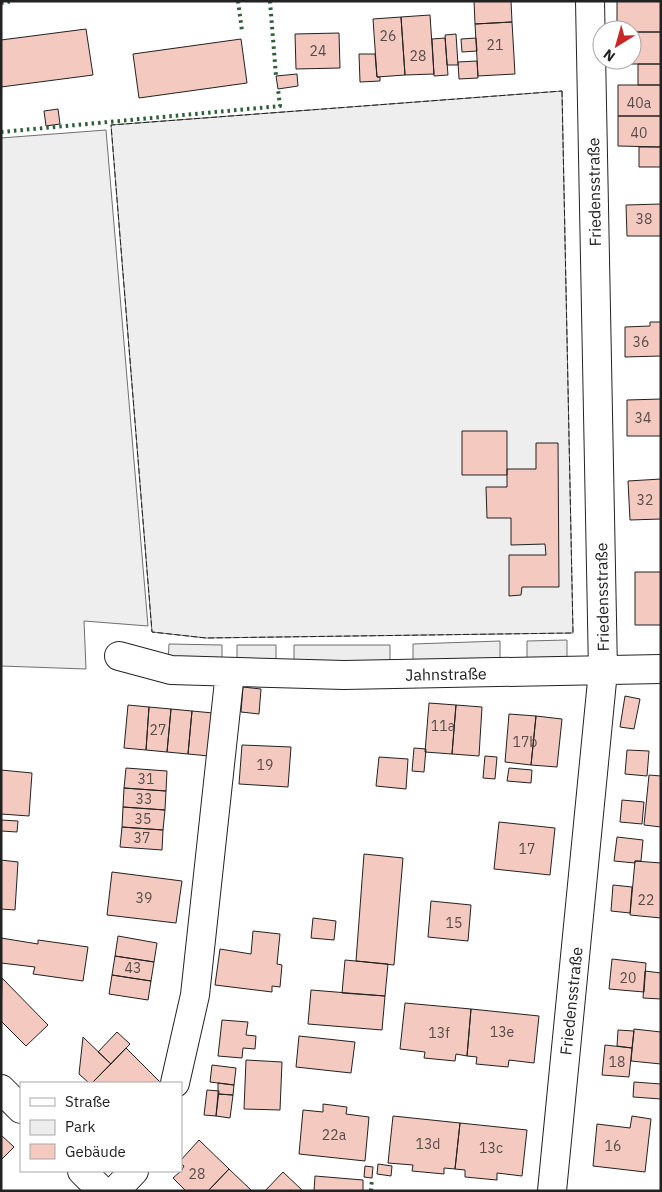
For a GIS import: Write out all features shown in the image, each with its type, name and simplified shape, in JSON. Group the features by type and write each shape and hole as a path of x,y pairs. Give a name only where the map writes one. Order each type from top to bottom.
{"street":[{"name":"Friedensstraße","path":"552,1191 603,671 590,1"},
{"name":"Jahnstraße","path":"119,656 170,670 344,676 661,669"},
{"path":"175,1082 195,995 230,672"},
{"path":"1,1089 20,1108"},
{"path":"83,1172 102,1191"},
{"path":"115,1191 133,1172"}],"green space":[{"path":"562,91 573,633 206,638 152,632 111,125"},
{"path":"106,130 148,626 84,621 86,669 1,666 1,138"}],"shaded area":[{"path":"567,640 567,657 527,658 527,641"},
{"path":"500,641 500,660 413,662 413,644"},
{"path":"169,644 222,645 222,664 168,664"},
{"path":"237,645 276,645 276,664 237,664"},
{"path":"294,645 390,645 390,664 294,664"}],"building":[{"path":"474,1 511,1 512,22 475,24"},
{"path":"617,1 661,1 661,32 642,32 642,20 617,20"},
{"path":"430,15 434,74 405,75 401,17"},
{"path":"401,17 405,75 377,77 373,19"},
{"path":"512,22 515,74 478,76 475,24"},
{"path":"86,29 93,75 1,87 1,40"},
{"path":"642,32 661,32 661,64 642,64"},
{"path":"339,33 340,68 296,69 295,34"},
{"path":"456,34 458,65 447,65 445,35"},
{"path":"445,38 448,75 434,76 432,39"},
{"path":"476,38 477,51 462,52 461,39"},
{"path":"241,39 247,83 139,98 133,54"},
{"path":"359,54 375,54 377,77 380,77 380,81 360,82"},
{"path":"477,61 478,78 459,79 458,62"},
{"path":"642,64 661,64 661,85 638,85 638,70 642,70"},
{"path":"297,74 298,86 278,89 276,76"},
{"path":"618,85 661,85 661,116 618,116"},
{"path":"58,109 60,124 46,126 44,111"},
{"path":"618,116 661,116 661,147 618,146"},
{"path":"639,147 661,147 661,167 639,167"},
{"path":"661,204 661,236 627,236 626,205"},
{"path":"650,322 661,322 661,356 625,357 625,327 650,326"},
{"path":"661,399 661,436 627,436 627,400"},
{"path":"462,431 507,431 507,475 462,475"},
{"path":"536,443 558,443 559,587 522,587 521,595 509,596 509,555 546,555 545,544 511,545 511,518 487,518 486,487 507,487 507,469 536,469"},
{"path":"661,479 661,519 630,520 628,481"},
{"path":"635,572 661,572 661,625 635,625"},
{"path":"243,687 261,689 259,714 241,712"},
{"path":"625,696 640,699 634,729 620,727"},
{"path":"429,703 456,705 452,754 425,752"},
{"path":"128,705 149,707 146,750 124,748"},
{"path":"456,705 482,707 479,756 452,754"},
{"path":"149,707 171,709 167,752 146,750"},
{"path":"171,709 192,711 188,754 167,752"},
{"path":"192,711 213,713 209,756 188,754"},
{"path":"509,714 536,716 531,765 505,762"},
{"path":"536,716 562,719 557,767 531,765"},
{"path":"242,745 291,747 288,787 239,784"},
{"path":"414,748 426,749 424,772 412,771"},
{"path":"627,750 649,751 647,776 625,774"},
{"path":"485,756 497,757 495,779 483,778"},
{"path":"379,757 408,759 406,789 376,786"},
{"path":"126,768 167,771 166,791 124,788"},
{"path":"509,768 532,770 531,783 507,781"},
{"path":"1,770 32,773 29,816 1,814"},
{"path":"649,775 661,776 661,827 644,825"},
{"path":"124,788 166,791 165,810 123,807"},
{"path":"622,800 644,802 642,824 620,822"},
{"path":"123,807 165,810 163,830 122,827"},
{"path":"1,820 18,821 17,832 1,831"},
{"path":"499,822 555,828 550,875 494,869"},
{"path":"122,827 163,830 162,850 120,847"},
{"path":"617,837 643,840 641,861 635,861 635,863 614,861"},
{"path":"364,854 403,858 394,965 356,961"},
{"path":"1,860 18,862 15,910 1,909"},
{"path":"635,861 661,863 661,918 630,915"},
{"path":"112,872 182,881 176,923 107,915"},
{"path":"613,885 632,887 630,913 611,911"},
{"path":"431,901 471,905 468,941 428,937"},
{"path":"313,918 336,921 334,940 311,938"},
{"path":"253,931 280,934 277,964 282,965 280,987 272,986 272,992 215,985 220,949 251,954"},
{"path":"118,936 157,943 154,962 115,956"},
{"path":"1,938 38,944 38,940 88,947 83,981 33,974 35,967 1,963"},
{"path":"115,956 154,962 151,981 112,975"},
{"path":"612,959 646,963 644,992 609,989"},
{"path":"345,960 388,964 385,996 342,993"},
{"path":"645,971 661,973 661,999 643,998"},
{"path":"112,975 151,981 148,1000 109,994"},
{"path":"2,978 48,1025 26,1046 1,1021"},
{"path":"311,990 385,996 382,1030 308,1024"},
{"path":"405,1003 471,1009 467,1056 456,1054 455,1061 424,1058 425,1052 400,1049"},
{"path":"471,1009 539,1016 534,1063 509,1060 508,1067 476,1064 477,1057 467,1056"},
{"path":"222,1020 248,1022 246,1035 256,1036 255,1049 243,1048 242,1058 218,1056"},
{"path":"634,1029 661,1032 661,1064 631,1061"},
{"path":"618,1030 634,1031 632,1048 617,1046"},
{"path":"117,1032 130,1044 111,1064 98,1052"},
{"path":"299,1036 355,1042 351,1073 296,1067"},
{"path":"83,1037 111,1064 93,1082 88,1082 79,1074"},
{"path":"605,1045 632,1048 629,1077 602,1075"},
{"path":"126,1048 160,1082 93,1082"},
{"path":"246,1060 282,1062 280,1110 244,1109"},
{"path":"212,1065 236,1068 234,1085 210,1082"},
{"path":"634,1082 661,1084 661,1099 633,1097"},
{"path":"218,1083 234,1085 233,1095 218,1094"},
{"path":"207,1090 219,1091 216,1116 204,1115"},
{"path":"218,1094 233,1095 230,1118 216,1116"},
{"path":"323,1104 347,1107 346,1114 369,1117 365,1161 299,1154 303,1110 323,1112"},
{"path":"393,1116 460,1123 455,1169 444,1168 444,1174 412,1171 413,1165 388,1163"},
{"path":"632,1116 651,1119 645,1172 593,1166 597,1124 630,1128"},
{"path":"460,1123 527,1130 522,1176 497,1173 497,1180 465,1177 465,1170 455,1169"},
{"path":"1,1135 14,1147 1,1160"},
{"path":"199,1140 229,1169 208,1191 186,1191 173,1178 182,1172 184,1166 182,1165 182,1159"},
{"path":"378,1164 392,1166 391,1176 377,1174"},
{"path":"365,1166 373,1167 372,1178 364,1177"},
{"path":"229,1169 252,1191 208,1191"},
{"path":"283,1172 302,1190 265,1191"},
{"path":"315,1176 363,1180 363,1191 314,1191"}],"hedge":[{"path":"1,3 13,1"},
{"path":"238,1 242,31"},
{"path":"270,1 276,76"},
{"path":"1,132 280,106 278,89"},
{"path":"371,1191 372,1178"}],"fence":[{"path":"562,91 573,633 206,638 152,632 111,125 562,91"}]}
